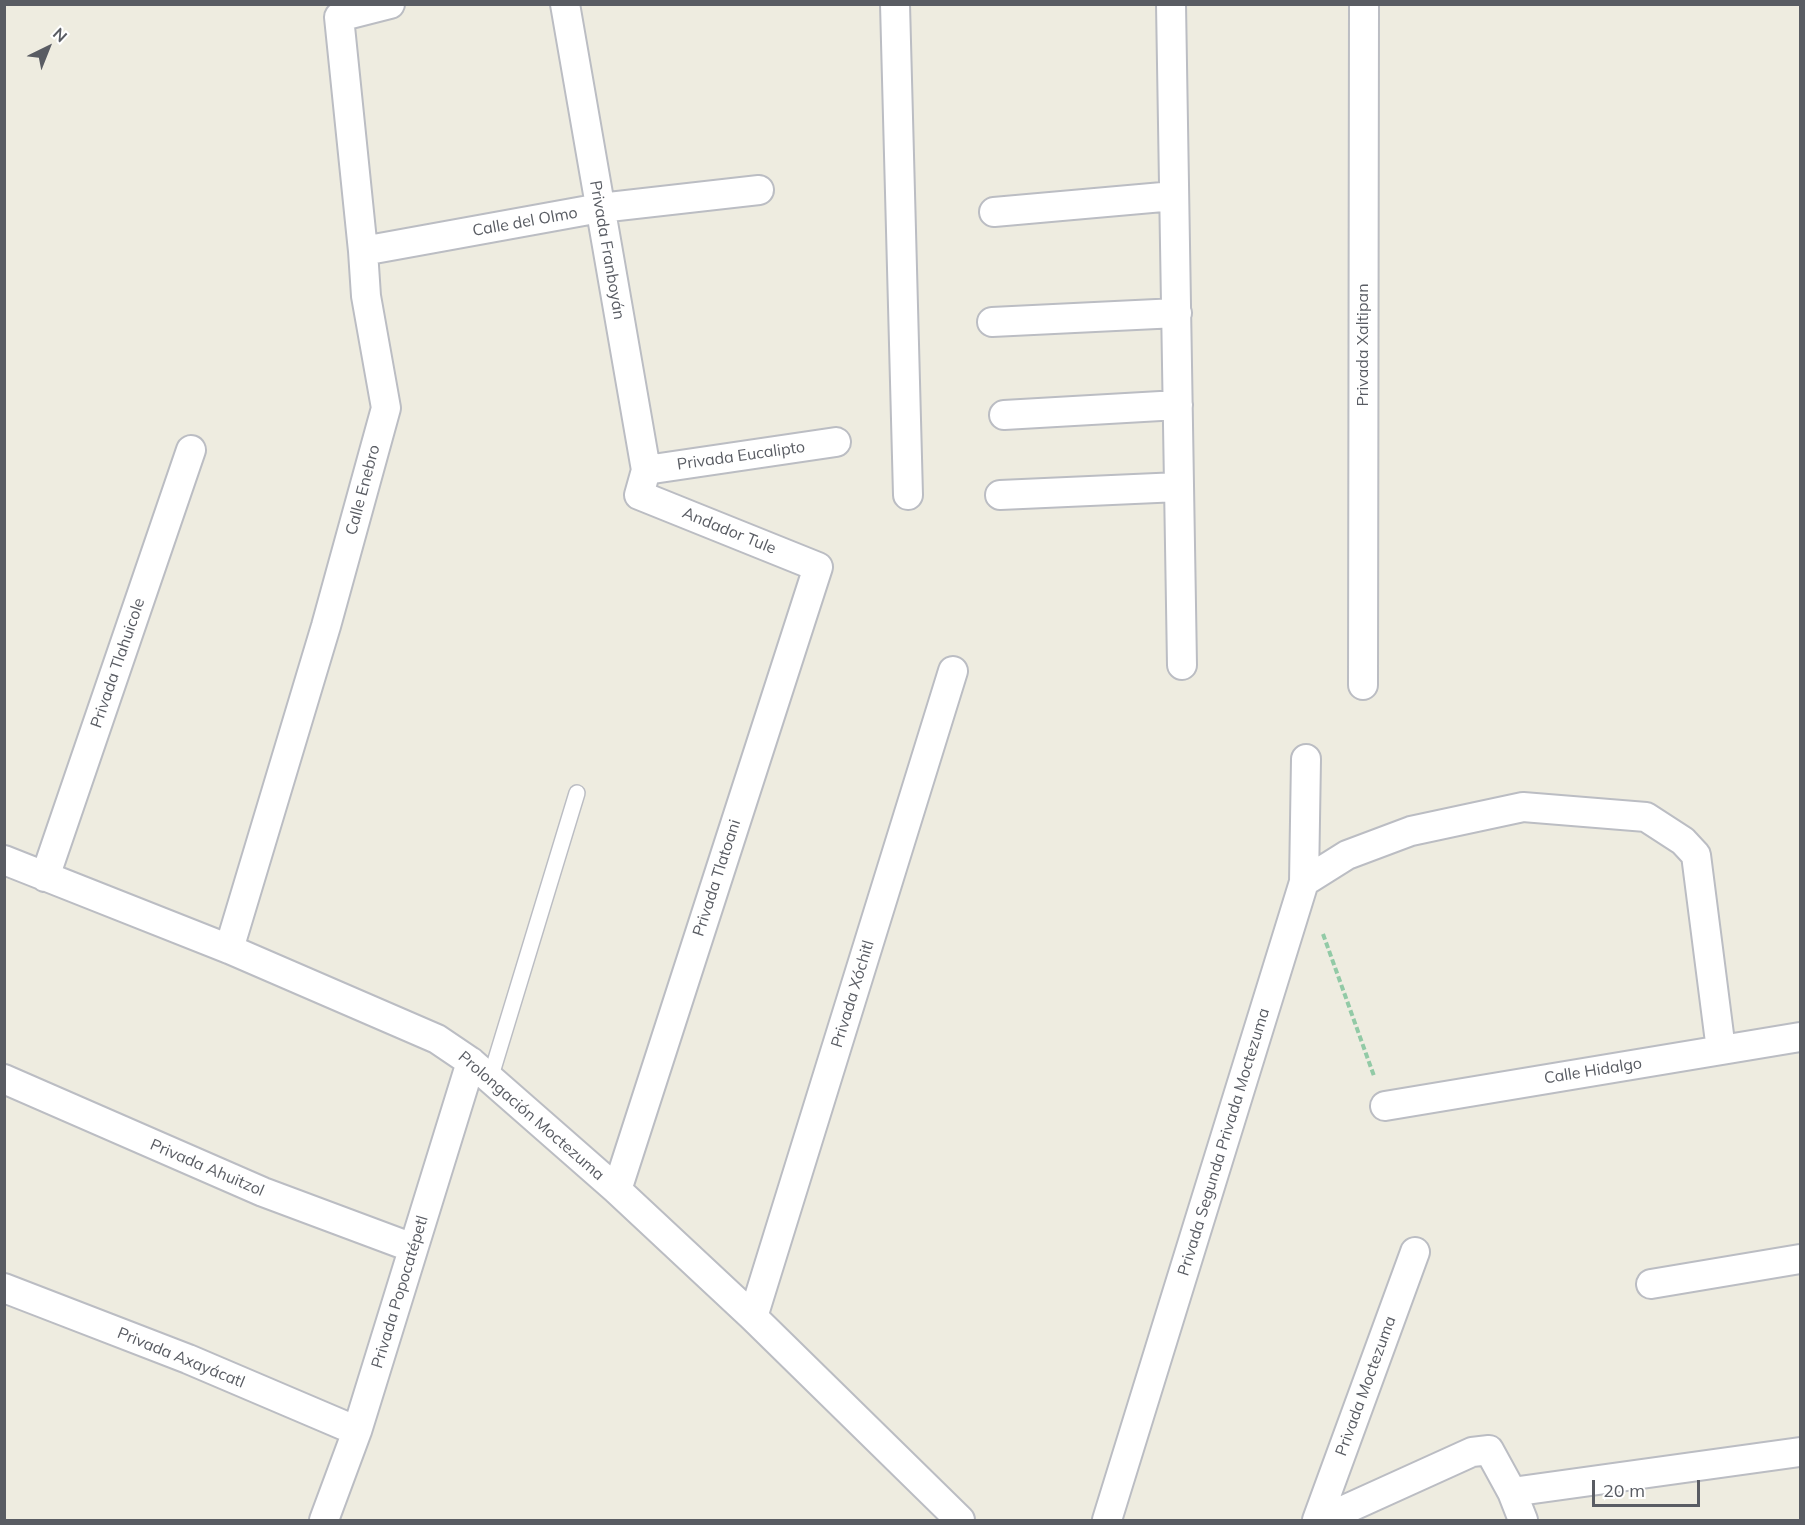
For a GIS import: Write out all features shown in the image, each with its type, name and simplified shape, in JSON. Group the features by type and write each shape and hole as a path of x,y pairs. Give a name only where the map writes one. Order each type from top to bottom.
{"street":[{"name":"Calle Enebro","path":"229,949 326,626 386,408 366,296 339,17 390,4"},
{"name":"Privada Franboyán","path":"565,4 600,208 642,482"},
{"path":"895,4 908,495"},
{"path":"1171,4 1182,665"},
{"name":"Privada Xaltipan","path":"1363,685 1364,4"},
{"name":"Calle del Olmo","path":"363,251 600,208 759,190"},
{"path":"994,212 1174,196"},
{"path":"992,322 1177,313"},
{"path":"1004,415 1178,405"},
{"name":"Privada Eucalipto","path":"642,482 836,442"},
{"name":"Privada Tlahuicole","path":"45,877 191,450"},
{"name":"Andador Tule","path":"642,482 818,567"},
{"path":"1000,495 1179,486"},
{"name":"Privada Tlatoani","path":"617,1190 818,567"},
{"name":"Privada Xóchitl","path":"753,1317 953,670"},
{"name":"Privada Segunda Privada Moctezuma","path":"1107,1521 1304,882 1306,759"},
{"path":"1304,882 1347,855 1410,831 1523,807 1646,817 1683,842 1696,855 1721,1050"},
{"name":"Prolongación Moctezuma","path":"4,860 229,949 437,1040 481,1070 617,1190 753,1317 960,1521"},
{"name":"Calle Hidalgo","path":"1385,1106 1800,1037"},
{"name":"Privada Popocatépetl","path":"324,1521 357,1431 413,1248 481,1070"},
{"name":"Privada Ahuitzol","path":"4,1079 263,1192 413,1248"},
{"name":"Privada Moctezuma","path":"1317,1521 1414,1252"},
{"path":"1651,1284 1800,1259"},
{"name":"Privada Axayácatl","path":"4,1288 188,1359 357,1431"},
{"path":"1322,1521 1472,1452 1489,1450 1512,1492 1523,1521"},
{"path":"1512,1492 1800,1452"}],"lane":[{"path":"481,1070 577,794"}],"path":[{"path":"1304,882 1385,1106"}]}
